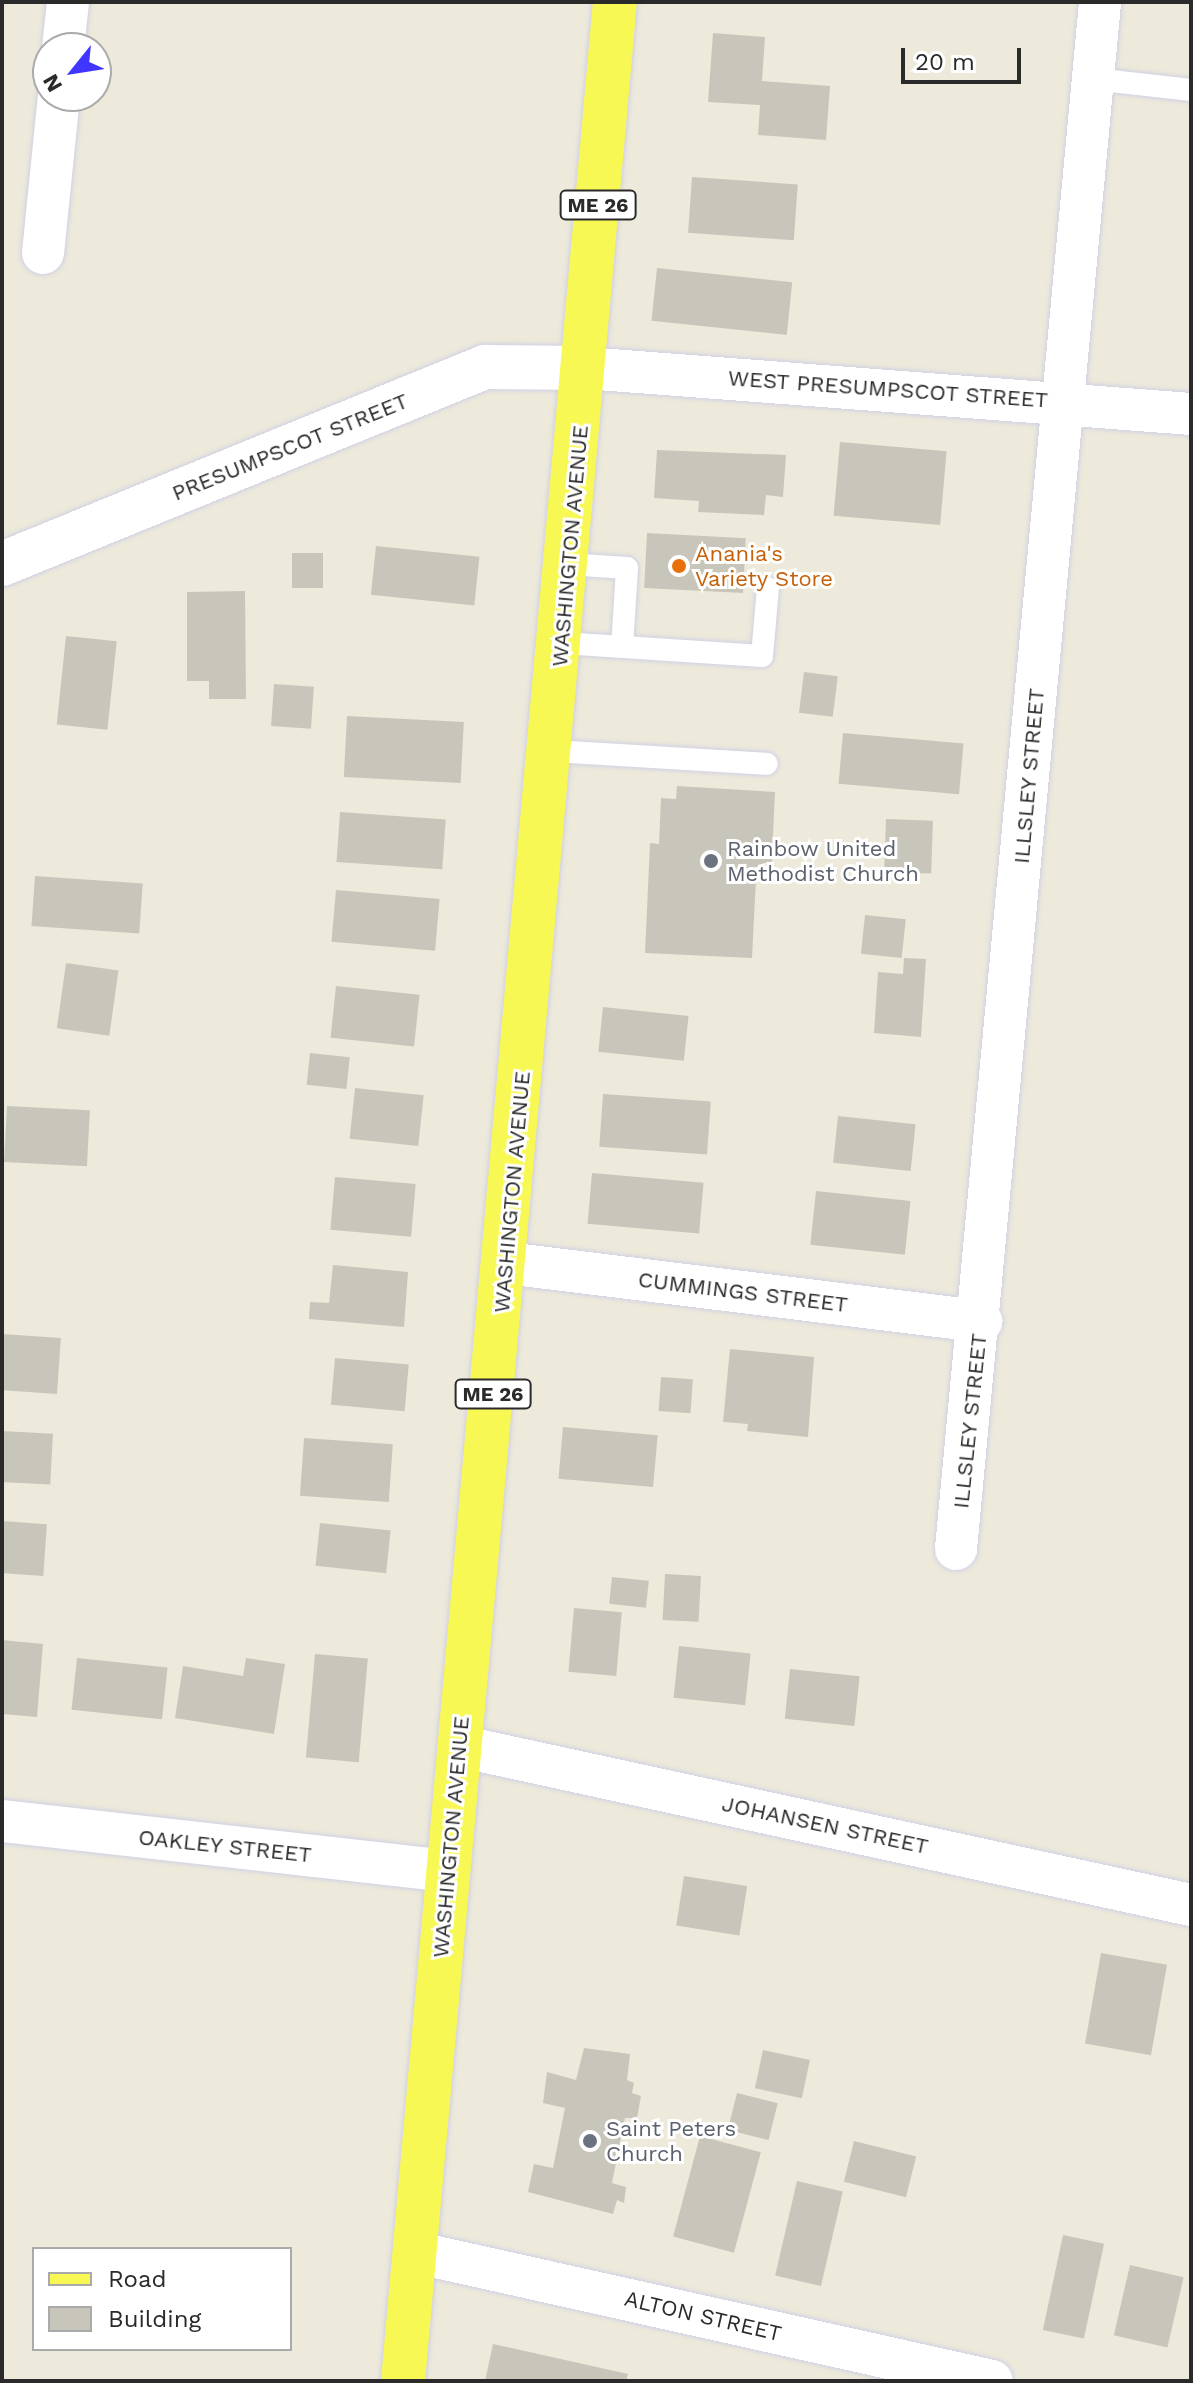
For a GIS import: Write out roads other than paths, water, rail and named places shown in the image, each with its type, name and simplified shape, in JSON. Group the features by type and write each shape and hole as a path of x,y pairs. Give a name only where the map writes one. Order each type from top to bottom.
{"main road":[{"name":"WASHINGTON AVENUE","path":"403,2381 562,643 615,2"}],"street":[{"path":"65,32 68,2"},
{"name":"ILLSLEY STREET","path":"956,1549 981,1321 1100,2"},
{"path":"43,253 57,112"},
{"name":"PRESUMPSCOT STREET","path":"2,564 485,367 585,368"},
{"name":"WEST PRESUMPSCOT STREET","path":"585,368 1062,401 1191,414"},
{"name":"CUMMINGS STREET","path":"506,1263 981,1321"},
{"name":"JOHANSEN STREET","path":"459,1746 1191,1905"},
{"name":"OAKLEY STREET","path":"2,1821 448,1871"},
{"name":"ALTON STREET","path":"414,2252 992,2381"}],"lane":[{"path":"1093,79 1191,90"},
{"path":"567,564 627,568 622,647"},
{"path":"562,643 762,656 768,588"},
{"path":"551,751 767,764"}],"place":[{"name":"Anania's Variety Store","path":"679,566"},
{"name":"Rainbow United Methodist Church","path":"711,861"},
{"name":"Saint Peters Church","path":"590,2141"}]}
